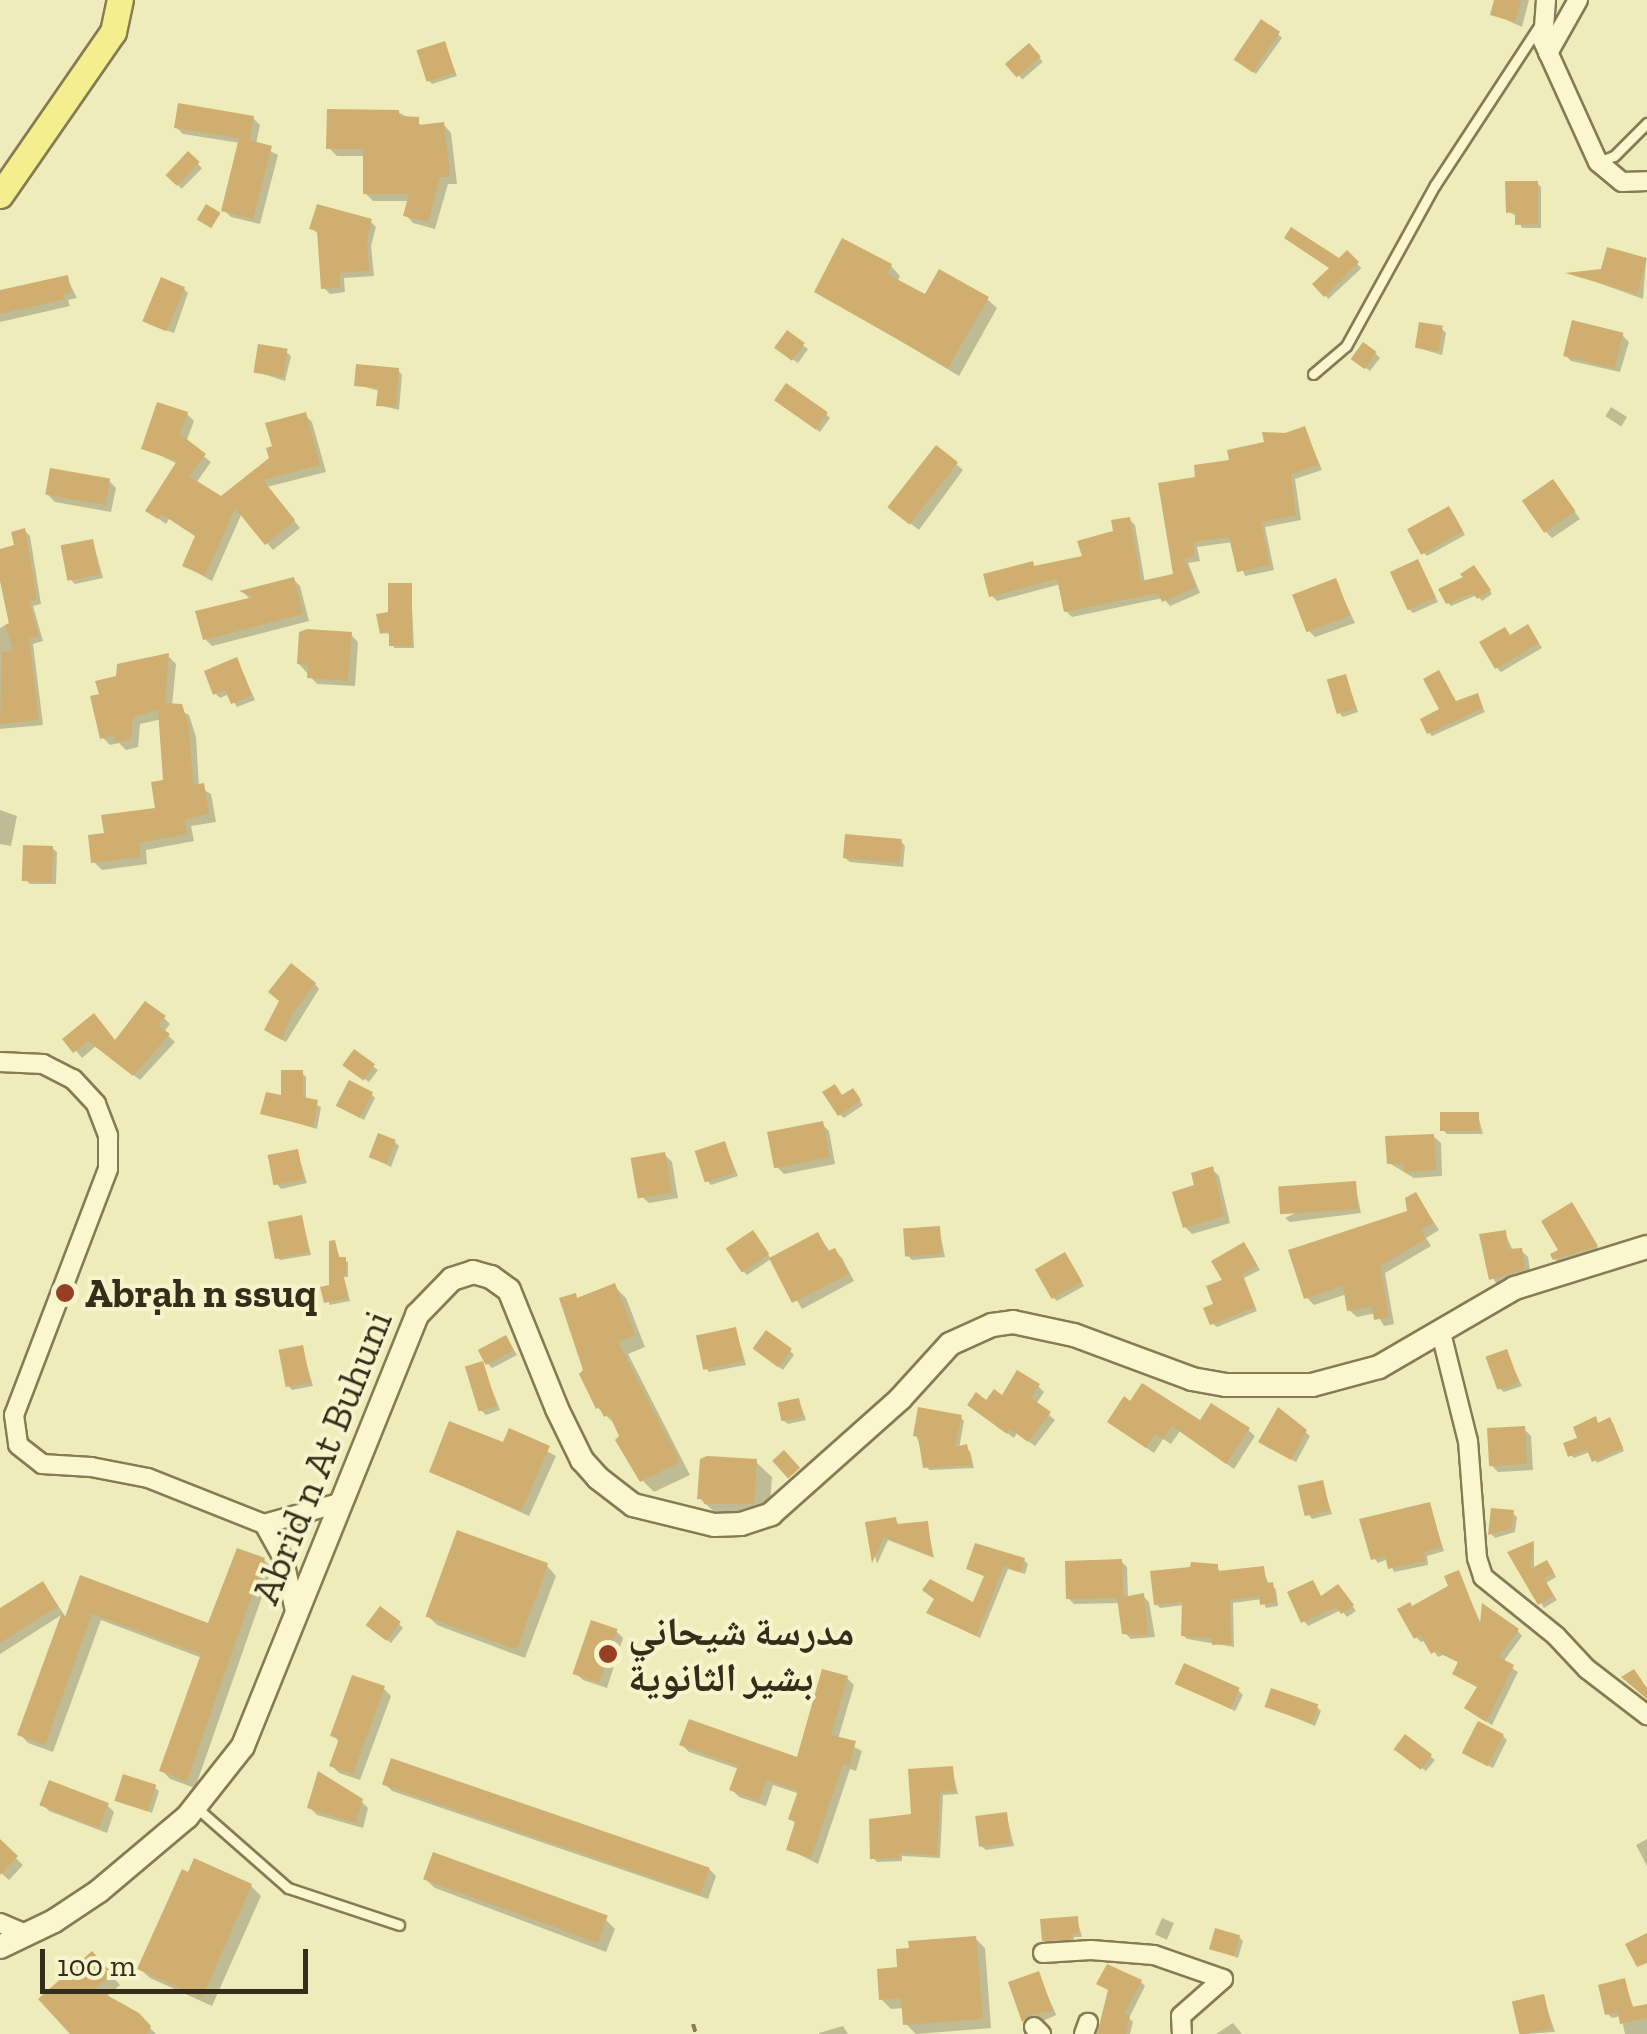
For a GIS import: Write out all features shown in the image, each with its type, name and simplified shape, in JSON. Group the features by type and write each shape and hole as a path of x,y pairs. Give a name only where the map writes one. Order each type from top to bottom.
{"main road":[{"path":"0,195 113,32 120,0"}],"street":[{"path":"1546,0 1542,22 1548,52 1598,162 1622,182 1647,181"},
{"path":"1548,52 1578,0"},
{"path":"0,1062 43,1064 73,1079 96,1104 108,1136 108,1169 14,1415 18,1445 42,1464 91,1466 148,1478 264,1524 343,1502"},
{"name":"Abrid n At Buhuni","path":"0,1947 100,1892 195,1807 243,1746 417,1314 437,1290 473,1272 492,1277 509,1290 557,1409 582,1460 598,1478 633,1504 714,1526 740,1524 770,1514 900,1399 950,1344 992,1325 1036,1326 1103,1345 1192,1379 1255,1386 1343,1380 1378,1367 1515,1288 1647,1247"},
{"path":"1441,1333 1468,1441 1483,1576 1556,1636 1587,1669 1647,1715"},
{"path":"264,1524 284,1560 296,1620"},
{"path":"0,1923 26,1934"},
{"path":"1043,1954 1091,1950 1154,1955 1222,1980 1181,2016 1182,2034"}],"lane":[{"path":"1313,374 1346,346 1435,185 1542,22"},
{"path":"1598,162 1614,156 1647,124"},
{"path":"195,1807 288,1888 399,1926"}],"path":[{"path":"694,2024 696,2034"}],"building":[{"path":"1494,0 1521,0 1515,22 1490,15"},
{"path":"1261,19 1280,32 1253,72 1234,60"},
{"path":"445,41 455,72 427,82 416,50"},
{"path":"1029,43 1041,57 1017,78 1005,64"},
{"path":"178,103 254,116 249,140 272,146 253,219 221,211 239,138 174,128"},
{"path":"327,109 399,110 399,116 419,117 419,125 444,122 450,177 440,177 428,222 403,216 409,194 363,194 363,149 326,149"},
{"path":"188,151 200,162 177,186 165,175"},
{"path":"1505,181 1538,181 1538,224 1515,225 1515,212 1506,213"},
{"path":"206,204 221,213 211,228 197,219"},
{"path":"317,204 372,219 367,239 369,271 340,273 340,287 321,289 317,231 309,229"},
{"path":"1291,227 1339,258 1347,250 1359,262 1324,297 1312,284 1329,268 1284,238"},
{"path":"842,238 892,264 887,274 925,294 939,269 989,297 948,368 814,292"},
{"path":"1607,247 1647,258 1637,294 1565,273 1601,269"},
{"path":"68,275 71,292 63,294 64,299 0,314 0,290"},
{"path":"161,277 185,287 166,331 142,321"},
{"path":"1572,320 1623,333 1614,369 1563,356"},
{"path":"1419,322 1443,326 1439,351 1415,348"},
{"path":"787,330 805,343 792,361 774,348"},
{"path":"1363,342 1377,352 1364,369 1351,359"},
{"path":"258,344 288,349 283,377 253,373"},
{"path":"356,364 399,368 396,407 376,406 378,388 354,386"},
{"path":"786,383 828,412 816,429 774,400"},
{"path":"157,402 188,412 180,434 206,454 189,476 221,496 269,458 266,448 272,446 265,423 306,412 320,465 263,480 295,520 265,545 235,508 205,576 182,566 195,536 162,514 158,519 145,511 177,461 141,449"},
{"path":"1305,426 1319,465 1291,474 1296,515 1261,522 1270,565 1237,572 1229,537 1193,542 1195,556 1184,558 1196,587 1162,602 1158,593 1064,612 1057,579 989,597 983,574 1033,561 1034,566 1082,556 1077,541 1113,531 1111,520 1130,517 1141,581 1173,574 1158,483 1195,477 1194,465 1229,460 1227,450 1264,442 1262,432 1285,433"},
{"path":"936,445 958,462 909,524 887,507"},
{"path":"50,468 110,479 105,505 45,495"},
{"path":"1553,479 1575,511 1544,533 1522,501"},
{"path":"1449,506 1463,531 1421,555 1407,529"},
{"path":"25,528 37,599 29,601 39,636 29,639 39,720 0,724 2,652 13,651 5,625 9,624 0,581 0,549 14,545 11,532"},
{"path":"93,539 100,574 67,581 61,545"},
{"path":"1418,559 1436,597 1408,610 1390,572"},
{"path":"1474,565 1491,590 1477,599 1473,593 1446,604 1438,589 1463,577 1460,574"},
{"path":"294,577 303,614 203,640 195,611 253,597 239,591"},
{"path":"1336,578 1350,615 1306,632 1292,595"},
{"path":"388,583 412,583 412,646 389,646 389,632 380,634 376,614 388,612"},
{"path":"1528,624 1539,643 1495,669 1479,642 1505,627 1510,635"},
{"path":"299,632 352,632 348,681 307,678 308,665 297,664"},
{"path":"169,653 165,703 182,704 189,727 193,785 204,783 209,814 185,819 187,834 139,843 141,857 91,863 88,835 104,833 101,815 155,808 151,782 163,780 158,710 133,717 131,739 115,743 114,735 100,739 90,696 99,694 95,681 116,676 117,664"},
{"path":"237,657 252,695 231,704 225,690 213,695 204,671"},
{"path":"1439,670 1456,701 1478,693 1483,708 1427,734 1420,719 1439,709 1423,679"},
{"path":"1346,674 1356,709 1337,714 1327,680"},
{"path":"845,834 902,839 900,863 843,858"},
{"path":"23,845 53,846 52,882 22,881"},
{"path":"291,963 316,983 292,1013 282,1040 264,1030 279,1001 268,992"},
{"path":"145,1001 166,1016 158,1025 170,1034 133,1076 88,1041 73,1053 62,1039 94,1013 115,1040"},
{"path":"354,1049 375,1064 363,1080 342,1065"},
{"path":"281,1070 303,1070 303,1097 318,1100 313,1127 260,1114 266,1092 281,1095"},
{"path":"349,1080 373,1092 360,1118 336,1106"},
{"path":"835,1084 842,1095 853,1088 861,1100 838,1116 822,1092"},
{"path":"1440,1112 1479,1112 1479,1131 1440,1131"},
{"path":"823,1121 830,1157 774,1168 767,1132"},
{"path":"378,1133 396,1140 386,1164 369,1157"},
{"path":"1434,1134 1436,1170 1404,1172 1404,1164 1387,1164 1385,1136"},
{"path":"725,1141 735,1172 705,1182 695,1151"},
{"path":"298,1149 304,1179 273,1185 268,1155"},
{"path":"665,1152 672,1192 638,1198 631,1158"},
{"path":"1213,1166 1224,1216 1183,1228 1172,1192 1194,1185 1191,1173"},
{"path":"1356,1181 1358,1209 1280,1214 1278,1186"},
{"path":"1416,1192 1434,1223 1421,1230 1426,1239 1380,1266 1389,1317 1374,1320 1372,1306 1347,1311 1343,1286 1304,1299 1288,1250 1407,1211 1405,1198"},
{"path":"1572,1202 1598,1246 1553,1260 1550,1254 1558,1250 1541,1221"},
{"path":"302,1215 309,1252 275,1259 268,1222"},
{"path":"940,1226 942,1254 905,1257 903,1229"},
{"path":"753,1230 769,1254 742,1272 726,1248"},
{"path":"1506,1230 1508,1249 1522,1248 1525,1269 1489,1280 1479,1234"},
{"path":"818,1232 828,1251 835,1248 849,1274 792,1303 769,1258"},
{"path":"335,1240 339,1257 346,1257 343,1275 348,1298 324,1303 320,1287 329,1285 329,1241"},
{"path":"1244,1242 1257,1265 1242,1274 1255,1307 1210,1325 1203,1308 1213,1304 1206,1286 1222,1280 1211,1261"},
{"path":"1065,1252 1082,1281 1052,1299 1035,1270"},
{"path":"615,1283 635,1335 618,1342 680,1462 640,1482 615,1440 619,1436 609,1414 604,1417 599,1407 596,1409 579,1374 583,1370 559,1298 576,1293 577,1298"},
{"path":"736,1327 743,1361 703,1370 696,1336"},
{"path":"766,1330 792,1349 778,1367 752,1349"},
{"path":"506,1335 514,1350 486,1365 478,1350"},
{"path":"303,1345 310,1382 286,1387 278,1350"},
{"path":"1507,1349 1519,1382 1497,1390 1485,1357"},
{"path":"483,1361 497,1406 479,1412 465,1367"},
{"path":"1017,1370 1040,1384 1031,1398 1051,1412 1028,1442 1010,1429 1007,1434 967,1405 976,1392 986,1400 994,1389 1002,1395"},
{"path":"1142,1383 1200,1420 1211,1403 1250,1428 1226,1464 1172,1426 1163,1439 1155,1434 1146,1448 1107,1422 1124,1396 1130,1401"},
{"path":"799,1398 803,1417 781,1421 777,1403"},
{"path":"918,1407 962,1415 955,1447 967,1444 972,1465 923,1468 918,1437 913,1436"},
{"path":"1278,1407 1307,1430 1291,1460 1258,1442"},
{"path":"1596,1416 1598,1423 1610,1417 1623,1448 1592,1462 1587,1450 1568,1457 1563,1443 1577,1438 1573,1427"},
{"path":"449,1421 503,1442 509,1428 550,1446 521,1511 429,1472"},
{"path":"1525,1426 1527,1464 1489,1466 1487,1428"},
{"path":"784,1450 800,1468 788,1479 772,1461"},
{"path":"700,1459 757,1459 754,1504 704,1504 703,1499 697,1499"},
{"path":"1323,1480 1330,1510 1305,1516 1298,1486"},
{"path":"1430,1502 1442,1547 1424,1552 1425,1561 1388,1569 1385,1556 1371,1560 1359,1519"},
{"path":"1491,1508 1514,1510 1512,1528 1488,1535"},
{"path":"896,1517 897,1524 928,1521 932,1556 884,1537 872,1563 865,1522"},
{"path":"457,1530 548,1563 517,1650 426,1616"},
{"path":"1534,1541 1530,1569 1547,1560 1554,1573 1544,1578 1554,1596 1538,1605 1507,1552"},
{"path":"975,1543 1025,1558 1021,1572 1004,1566 976,1636 926,1613 934,1599 922,1590 930,1579 973,1602 984,1576 966,1569"},
{"path":"237,1548 265,1558 187,1781 159,1771 201,1654 92,1614 45,1745 17,1735 62,1612 65,1617 80,1575 208,1623"},
{"path":"1122,1559 1123,1597 1144,1593 1148,1635 1122,1634 1117,1598 1066,1599 1065,1561"},
{"path":"1191,1562 1218,1564 1218,1571 1264,1566 1266,1583 1273,1582 1276,1602 1260,1605 1259,1596 1230,1600 1231,1644 1212,1645 1212,1638 1181,1636 1182,1602 1154,1605 1150,1571 1190,1567"},
{"path":"1459,1570 1480,1624 1482,1603 1519,1629 1499,1657 1514,1665 1486,1722 1464,1708 1477,1687 1452,1674 1458,1662 1436,1651 1431,1654 1420,1635 1414,1639 1397,1609 1410,1602 1412,1606 1448,1586 1444,1576"},
{"path":"1313,1580 1321,1596 1338,1584 1354,1605 1341,1614 1336,1607 1301,1623 1287,1592"},
{"path":"43,1581 58,1606 0,1643 0,1608"},
{"path":"380,1606 401,1622 386,1641 366,1625"},
{"path":"591,1620 617,1629 599,1683 572,1674"},
{"path":"1184,1663 1240,1688 1230,1709 1175,1684"},
{"path":"822,1669 848,1676 831,1735 856,1741 849,1766 843,1764 811,1858 786,1850 795,1822 788,1819 798,1791 766,1780 759,1801 729,1790 738,1766 679,1745 689,1719 797,1757"},
{"path":"1634,1669 1647,1688 1647,1699 1621,1677"},
{"path":"352,1675 385,1686 353,1774 329,1766 339,1739 330,1736"},
{"path":"1271,1688 1318,1704 1312,1723 1264,1707"},
{"path":"1478,1721 1504,1734 1487,1766 1462,1753"},
{"path":"1405,1734 1432,1754 1421,1770 1394,1749"},
{"path":"391,1758 710,1868 701,1894 382,1784"},
{"path":"953,1766 955,1791 940,1792 937,1855 899,1853 899,1858 870,1859 869,1819 911,1814 908,1769"},
{"path":"318,1771 363,1799 356,1823 307,1808"},
{"path":"123,1774 156,1785 148,1811 114,1801"},
{"path":"49,1780 109,1803 99,1828 39,1805"},
{"path":"1007,1812 1011,1843 979,1847 975,1816"},
{"path":"0,1839 18,1856 0,1875"},
{"path":"433,1852 608,1916 598,1943 423,1879"},
{"path":"194,1858 252,1884 202,1998 137,1969 182,1869 188,1872"},
{"path":"1078,1916 1079,1933 1071,1934 1071,1939 1042,1941 1040,1919"},
{"path":"1215,1928 1240,1935 1234,1956 1209,1949"},
{"path":"1647,1933 1647,1963 1637,1967 1625,1944"},
{"path":"976,1936 983,2019 903,2025 901,1998 879,2000 877,1969 897,1967 896,1949 909,1948 908,1941"},
{"path":"92,1951 112,1973 96,1989 139,2013 151,2026 147,2034 70,2034 38,1999"},
{"path":"1107,1964 1142,1980 1124,2014 1130,2015 1126,2034 1097,2034 1108,1990 1096,1984"},
{"path":"1039,1971 1053,2011 1030,2015 1022,2022 1008,1982"},
{"path":"1625,1978 1632,2007 1647,2004 1647,2018 1620,2024 1618,2012 1605,2015 1598,1985"},
{"path":"1544,1994 1552,2028 1519,2034 1512,2001"}],"place":[{"name":"Abṛah n ssuq","path":"65,1293"},
{"name":"مدرسة شيحاني بشير الثانوية","path":"608,1654"}]}
